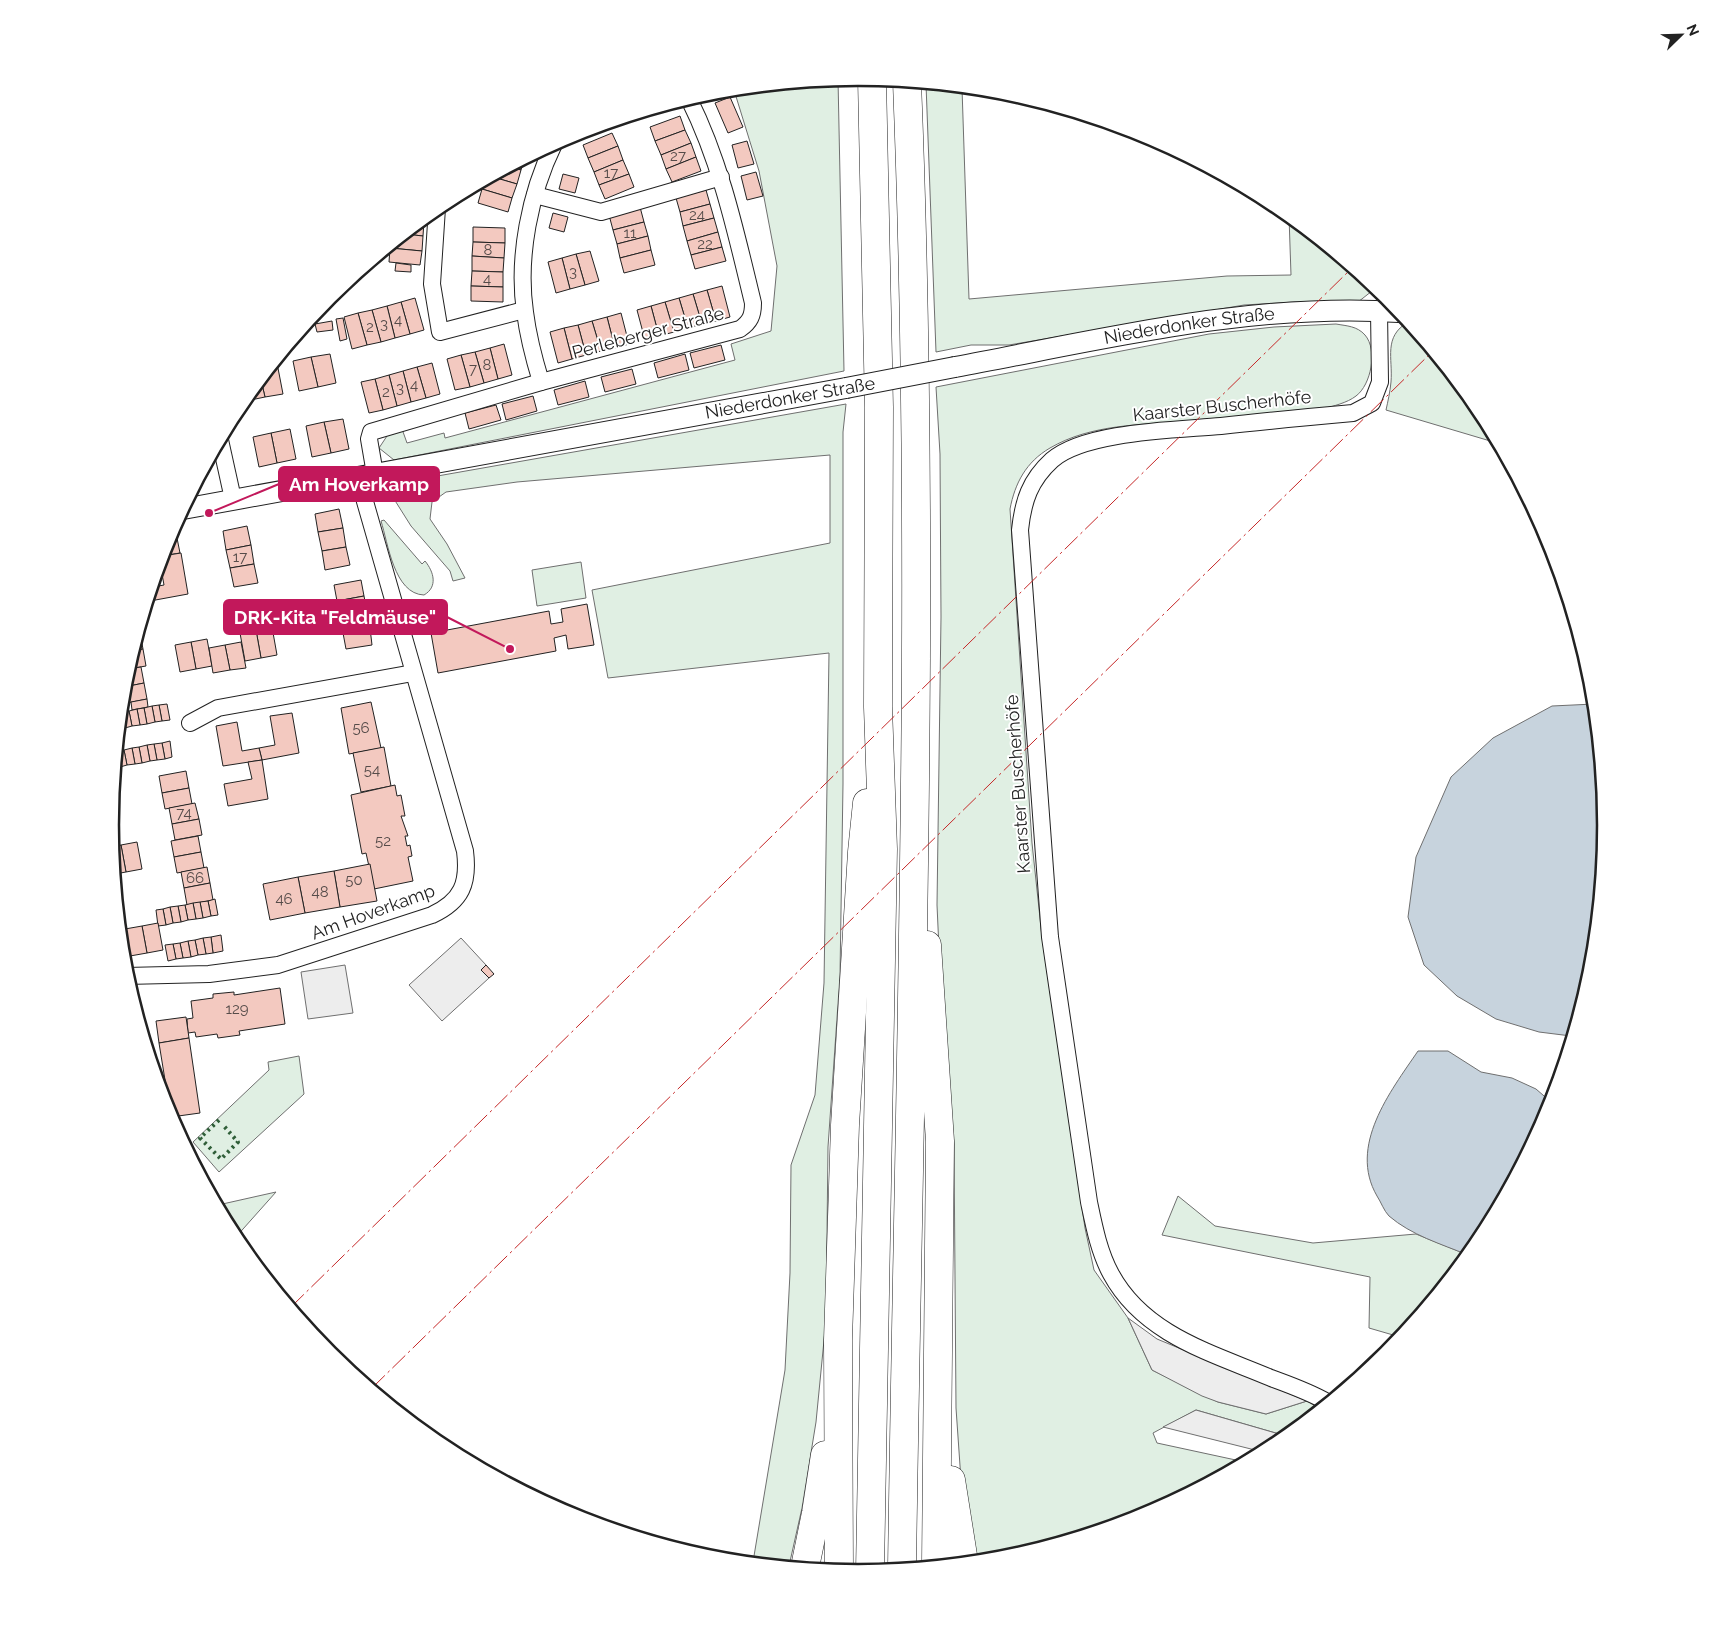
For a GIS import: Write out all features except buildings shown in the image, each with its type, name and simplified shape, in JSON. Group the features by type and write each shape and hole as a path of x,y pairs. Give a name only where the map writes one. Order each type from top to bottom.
{"highway":[{"path":"870,1563 883,849 878,707 879,407 872,87"},
{"path":"902,1562 914,834 915,404 907,88"},
{"path":"839,1563 838,1340 845,1126 861,862 878,707"},
{"path":"914,834 929,962 940,1141 936,1559"},
{"path":"805,1562 816,1513 826,1448 838,1340"},
{"path":"939,1366 956,1519 963,1556"}],"street":[{"name":"Perleberger Straße","path":"367,475 371,432 541,382 740,330 749,323 753,314 754,303 721,177 703,126 693,105"},
{"path":"541,382 524,310 525,254 535,195 551,153"},
{"path":"535,195 601,212 721,177"},
{"path":"436,219 432,284 440,332 524,310"},
{"name":"Kaarster Buscherhöfe","path":"1322,1400 1177,1338 1153,1324 1129,1302 1111,1274 1098,1243 1089,1202 1050,937 1020,530 1022,506 1032,482 1054,459 1081,445 1129,434 1353,413 1372,402 1380,382 1379,311"},
{"name":"Niederdonker Straße","path":"191,507 1216,320 1295,312 1388,311"},
{"path":"222,450 233,499"},
{"name":"Am Hoverkamp","path":"135,976 209,974 278,966 432,915 449,905 463,888 466,864 465,851 413,673 367,475"},
{"path":"190,723 218,708 413,673"}],"green space":[{"path":"838,87 844,371 394,460 379,448 389,433 402,429 407,443 444,433 445,438 735,360 731,344 771,331 777,266 759,171 736,97 810,88"},
{"path":"926,90 962,94 969,299 1227,276 1291,275 1289,226 1308,239 1369,293 1358,302 1295,302 1244,305 1009,345 971,345 936,352"},
{"path":"1336,324 1359,330 1369,341 1371,349 1371,367 1366,384 1356,396 1340,404 1323,409 1134,425 1082,434 1050,448 1034,460 1023,474 1015,490 1010,509 1032,843 1042,937 1085,1228 1094,1270 1128,1318 1152,1370 1218,1402 1266,1414 1307,1401 1314,1406 1276,1433 1196,1410 1153,1433 1157,1443 1235,1460 1185,1488 1141,1508 1095,1525 1049,1539 1002,1550 974,1554 961,1480 956,1408 954,1144 942,1015 937,905 941,617 940,454 936,387 1209,334 1274,327"},
{"path":"1402,326 1413,338 1444,375 1488,440 1386,410 1391,382 1392,341"},
{"path":"846,404 843,432 843,784 840,975 828,1147 826,1320 816,1422 802,1508 790,1560 754,1556 785,1370 790,1273 791,1165 815,1095 824,983 829,653 608,678 592,590 830,543 830,455 517,482 446,492 432,502 430,519 447,544 465,578 453,581 450,571 411,526 394,499 392,484"},
{"path":"384,520 422,564 425,561 431,570 433,584 424,595 414,592 399,577 386,542 381,521"},
{"path":"581,562 586,598 537,606 532,570"},
{"path":"299,1056 304,1094 219,1172 193,1142 269,1070 268,1062"},
{"path":"276,1192 241,1231 224,1204"},
{"path":"1178,1196 1215,1226 1313,1243 1416,1234 1460,1252 1444,1275 1392,1335 1369,1328 1370,1277 1162,1235"}],"shaded area":[{"path":"1586,704 1595,777 1597,825 1590,921 1583,969 1566,1035 1539,1032 1496,1019 1457,996 1424,965 1408,917 1416,857 1451,777 1493,738 1552,706"},
{"path":"461,938 486,965 481,970 489,978 442,1021 409,985"},
{"path":"345,965 353,1013 308,1019 301,972"},
{"path":"1418,1051 1448,1051 1481,1072 1512,1078 1536,1089 1545,1097 1521,1152 1498,1194 1460,1252 1407,1229 1389,1216 1377,1196 1369,1177 1367,1158 1370,1139 1376,1120 1396,1084"},
{"path":"1128,1318 1157,1339 1307,1401 1266,1414 1202,1396 1152,1370"},
{"path":"1196,1410 1276,1433 1252,1449 1163,1427"}],"hedge":[{"path":"219,1120 200,1138 221,1159 238,1142 223,1125"}],"power":[{"path":"295,1303 1348,272"},
{"path":"376,1384 1428,356"}],"place":[{"name":"Am Hoverkamp","path":"209,513"},
{"name":"DRK-Kita \"Feldmäuse\"","path":"510,649"}]}
